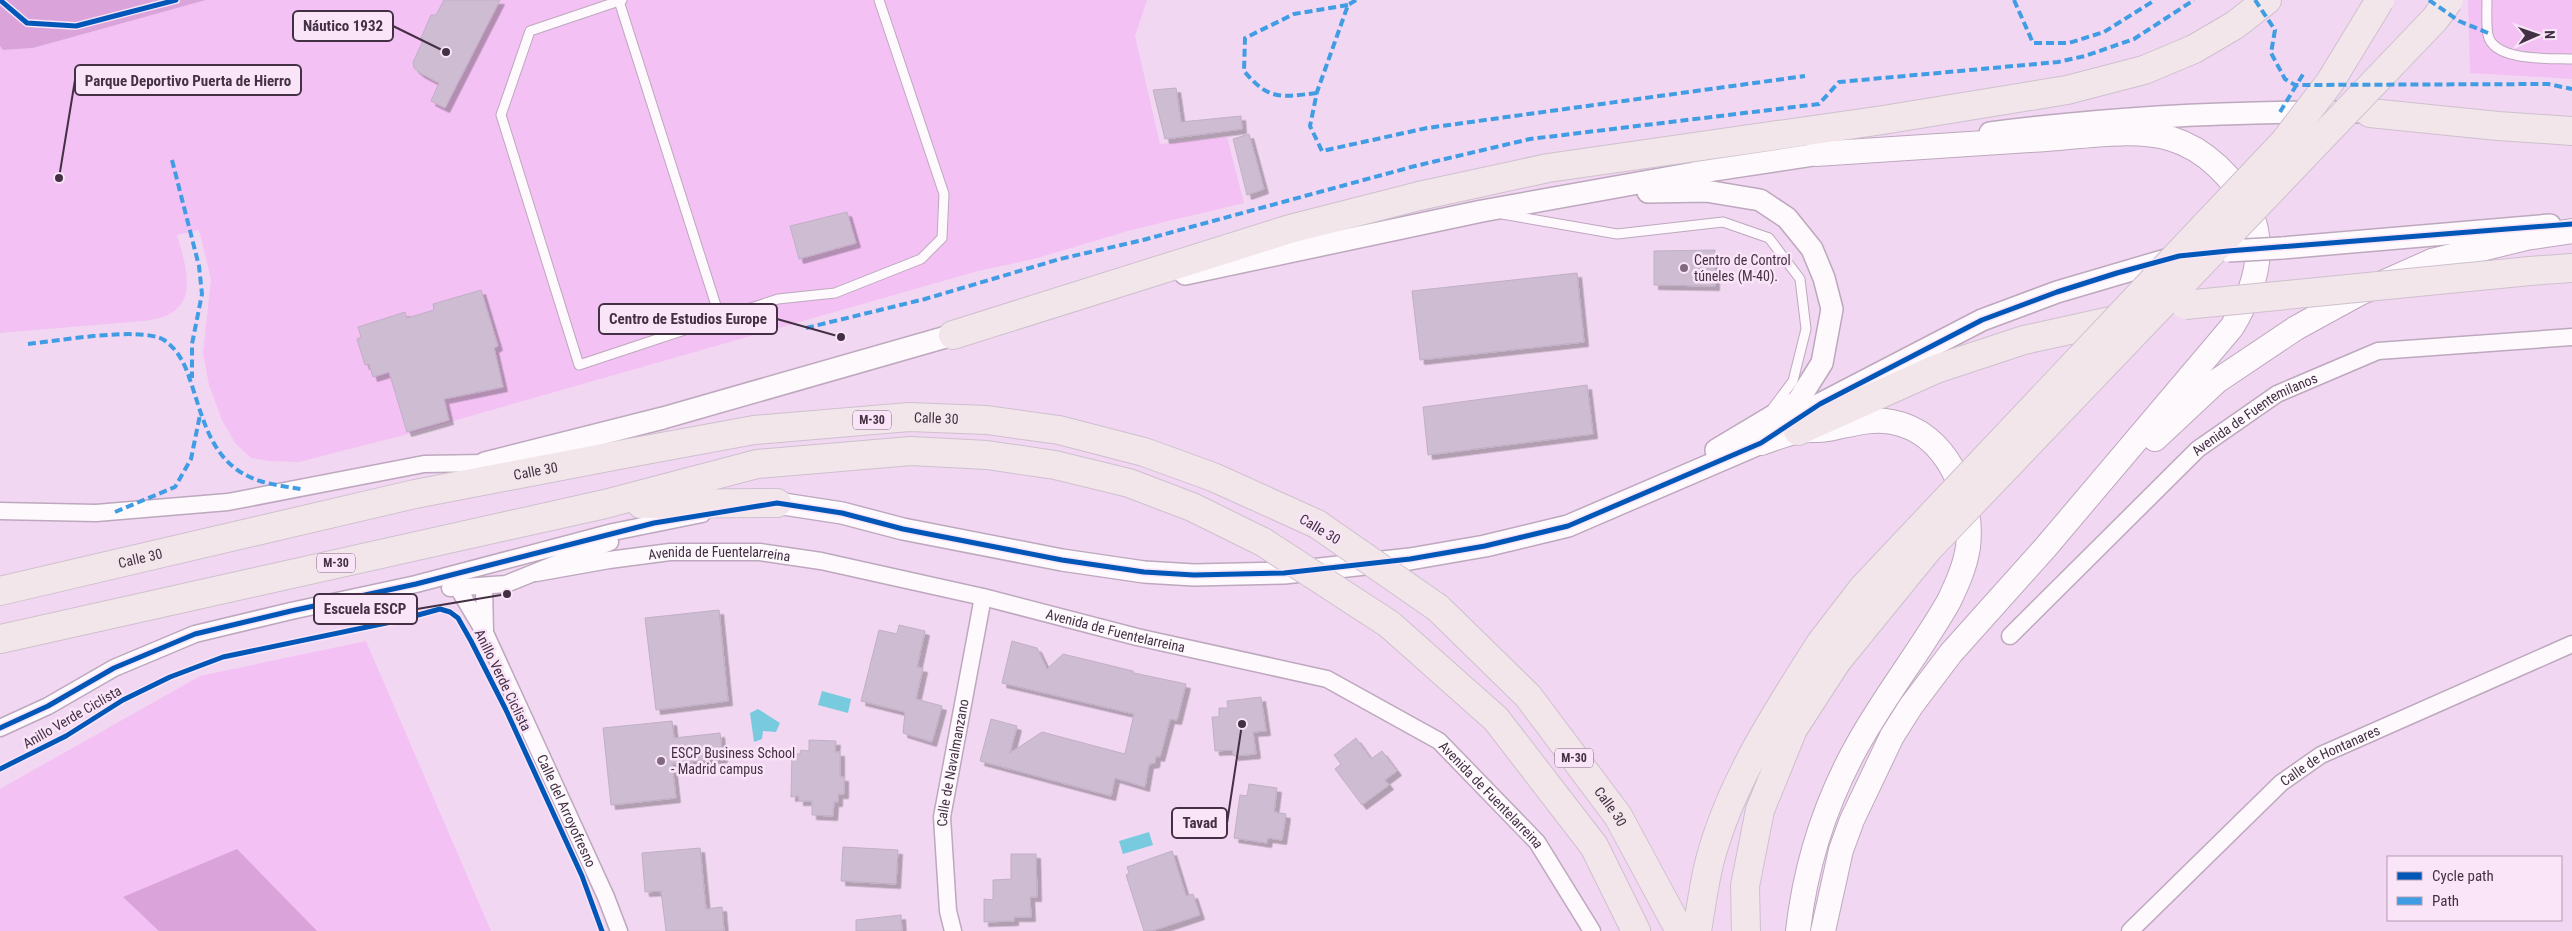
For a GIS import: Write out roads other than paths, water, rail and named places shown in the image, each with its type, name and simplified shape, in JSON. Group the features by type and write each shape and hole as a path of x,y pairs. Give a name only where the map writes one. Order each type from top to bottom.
{"highway":[{"path":"953,335 1290,229 1419,196 1548,168 1883,120 2067,90 2144,70 2194,49 2235,25 2267,0"},
{"path":"1746,931 1746,886 1760,810 1793,729 1829,652 1863,588 2285,141 2330,82 2380,0"},
{"path":"1697,931 1710,860 1737,787 1774,716 1829,652 2435,19 2449,0"},
{"path":"2370,113 2498,126 2572,131"},
{"path":"1798,431 1936,369 2024,340 2185,306 2354,287 2572,268"},
{"name":"Calle 30","path":"0,591 415,494 754,430 909,417 987,420 1059,430 1116,445 1213,477 1317,524 1438,608 1528,696 1618,816 1680,931"},
{"name":"M-30","path":"0,639 605,504 757,464 912,451 987,454 1055,465 1128,483 1192,507 1263,542 1389,624 1496,719 1594,846 1636,931"},
{"path":"415,494 485,463"},
{"path":"605,504 777,503"}],"main road":[{"path":"1816,154 2116,134 2171,138 2192,147 2214,163 2244,199 2253,218 2258,240 2256,269 2245,305 2216,349 1951,654 1911,706 1892,736 1865,790 1841,850 1823,931"},
{"path":"2045,548 2149,444 2217,381 2296,328 2360,293 2432,261 2526,238 2572,231"},
{"path":"1761,433 1826,430 1869,420 1892,422 1906,426 1930,441 1957,476 1965,498 1969,522 1968,548 1961,576 1934,628 1873,719 1837,785 1814,844 1804,887 1798,931"}],"street":[{"path":"0,511 96,513 228,502 424,464 485,463 663,418 953,335 1190,272 1482,211 1816,154 2111,120 2280,112 2497,114 2572,118"},
{"path":"1572,195 1706,191 1760,200 1788,218 1812,249 1824,278 1832,309 1822,362 1798,401 1761,433"},
{"path":"0,728 48,706 114,668 195,634 416,584 654,523 777,503 842,513 903,529 1080,563 1144,572 1194,575 1275,574 1410,559 1485,546 1568,526 1668,482 1982,320 2057,292 2117,273 2179,256 2572,224"},
{"name":"Avenida de Fuentemilanos","path":"2010,636 2198,449 2277,394 2378,351 2572,337"},
{"name":"Avenida de Fuentelarreina","path":"416,584 458,588 506,584 654,523"},
{"name":"Avenida de Fuentelarreina","path":"536,573 609,560 670,552 760,552 821,561 983,597 1137,637 1326,679 1439,741 1537,842 1592,931"},
{"name":"Calle del Arroyofresno","path":"484,587 486,635"},
{"name":"Calle del Arroyofresno","path":"458,588 486,635 606,896 619,931"},
{"name":"Calle de Navalmanzano","path":"954,931 948,910 942,817 983,597"},
{"name":"Calle de Hontanares","path":"2130,931 2281,783 2321,755 2572,644"}],"lane":[{"path":"720,318 621,1 530,31 501,115 579,365 778,299 835,293 921,259 942,238 944,194 879,0"},
{"path":"2487,0 2488,36 2496,48 2511,55 2572,59"},
{"path":"1482,211 1617,234 1723,222 1769,238 1800,279 1806,329 1793,381 1761,433"}],"water":[{"path":"822,691 851,699 848,713 818,705"},
{"path":"758,709 780,723 776,732 763,731 762,739 754,742 750,713"},
{"path":"1149,832 1153,845 1123,854 1119,841"}],"place":[{"name":"Náutico 1932","path":"446,52"},
{"name":"Parque Deportivo Puerta de Hierro","path":"59,178"},
{"name":"Centro de Control túneles (M-40).","path":"1684,268"},
{"name":"Centro de Estudios Europe","path":"841,337"},
{"name":"Escuela ESCP","path":"507,594"},
{"name":"Tavad","path":"1242,724"},
{"name":"ESCP Business School - Madrid campus","path":"661,761"}]}
